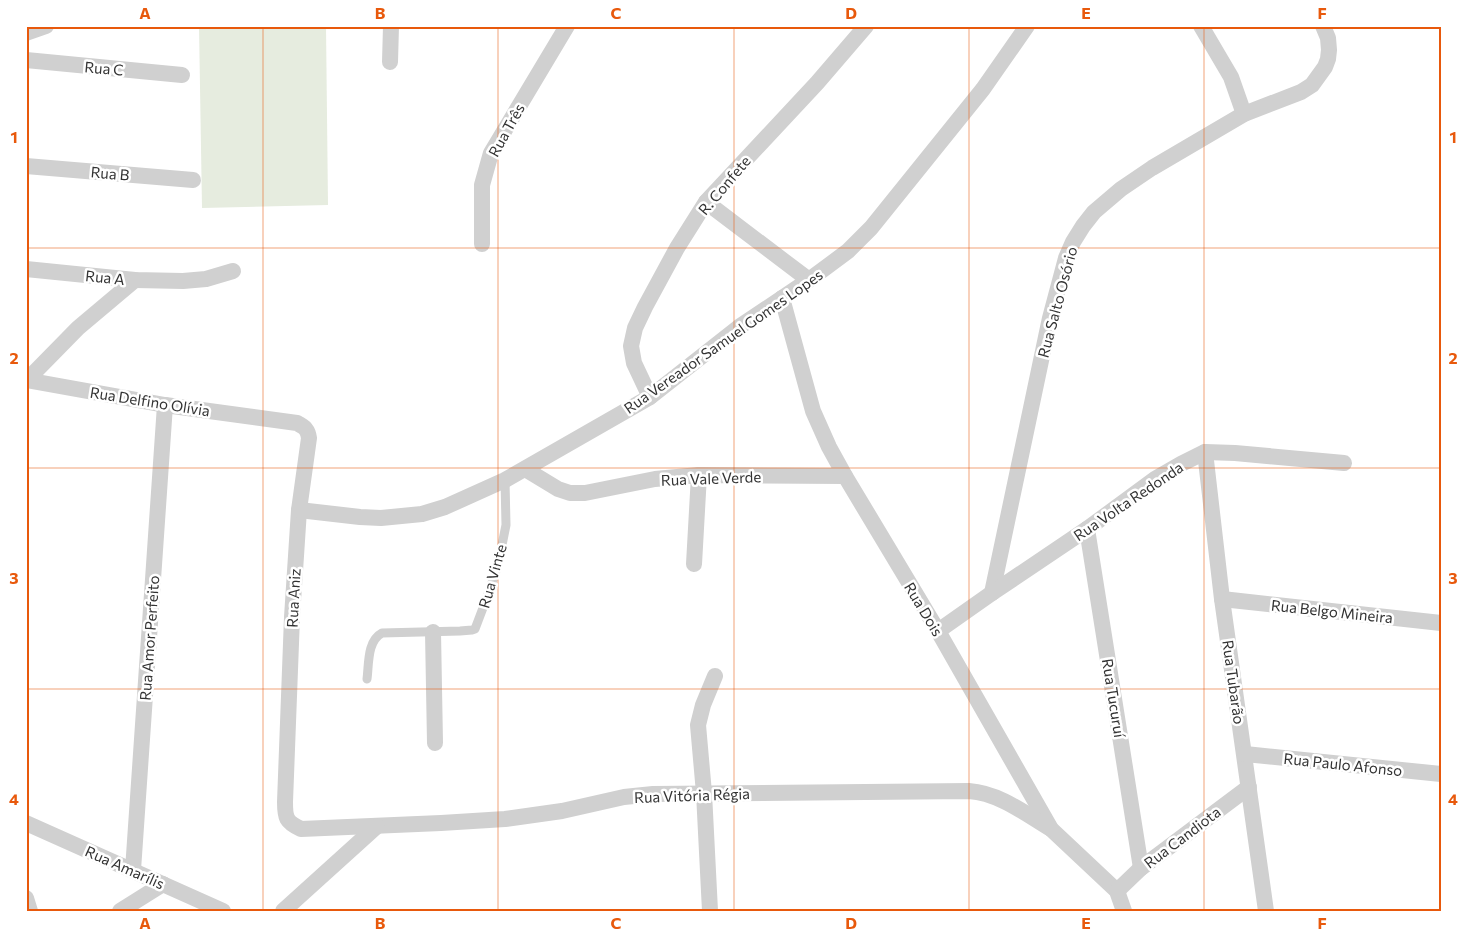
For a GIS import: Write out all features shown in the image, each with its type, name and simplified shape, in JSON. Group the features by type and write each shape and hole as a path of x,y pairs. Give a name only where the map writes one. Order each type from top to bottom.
{"street":[{"path":"26,33 46,26"},
{"path":"390,62 391,26"},
{"name":"Rua Três","path":"482,244 482,185 491,153 567,26"},
{"name":"R. Confete","path":"650,397 634,363 631,346 635,328 645,306 677,248 706,202 817,83 866,26"},
{"name":"Rua Vereador Samuel Gomes Lopes","path":"299,510 360,518 401,517 422,514 445,507 505,480 650,397 719,342 848,251 871,228 983,89 1027,26"},
{"path":"1201,26 1231,77 1244,114"},
{"name":"Rua Salto Osório","path":"992,593 1050,318 1066,258 1073,242 1094,212 1120,189 1244,114 1301,92 1312,85 1325,67 1329,50 1328,38 1323,26"},
{"name":"Rua C","path":"26,60 182,75"},
{"name":"Rua B","path":"26,166 193,180"},
{"path":"706,202 809,280"},
{"name":"Rua A","path":"26,269 135,280 183,281 206,278 233,271"},
{"path":"26,380 78,328 135,280"},
{"name":"Rua Dois","path":"782,298 813,411 829,447 845,476 938,631 1051,829 1117,891"},
{"name":"Rua Delfino Olívia","path":"26,380 165,405 274,419"},
{"name":"Rua Amor Perfeito","path":"132,870 165,405"},
{"name":"Rua Aniz","path":"274,419 304,426 309,438 299,510 292,617 285,802"},
{"name":"Rua Volta Redonda","path":"938,631 1087,529 1162,474 1205,452 1344,463"},
{"name":"Rua Tubarão","path":"1205,452 1222,599 1266,911"},
{"name":"Rua Vale Verde","path":"525,469 558,489 570,493 585,493 655,480 699,475 845,476"},
{"path":"694,564 699,475"},
{"name":"Rua Tucuruí","path":"1087,529 1141,868"},
{"name":"Rua Belgo Mineira","path":"1222,599 1441,623"},
{"path":"433,632 435,743"},
{"path":"710,911 704,793 698,725 703,705 715,676"},
{"name":"Rua Paulo Afonso","path":"1245,754 1441,774"},
{"name":"Rua Candiota","path":"1117,891 1141,868 1249,787"},
{"name":"Rua Vitória Régia","path":"285,802 285,815 291,824 301,828 505,819 637,795 980,792 1000,799 1051,829"},
{"name":"Rua Amarílis","path":"26,823 223,911"},
{"path":"283,911 377,826"},
{"path":"120,911 163,884"},
{"path":"1117,891 1124,911"},
{"path":"26,898 30,911"}],"lane":[{"name":"Rua Vinte","path":"367,679 371,650 374,639 378,635 385,632 472,630 477,625 497,568 506,525 505,480"}],"shaded area":[{"path":"199,26 326,26 328,205 202,208"}]}
